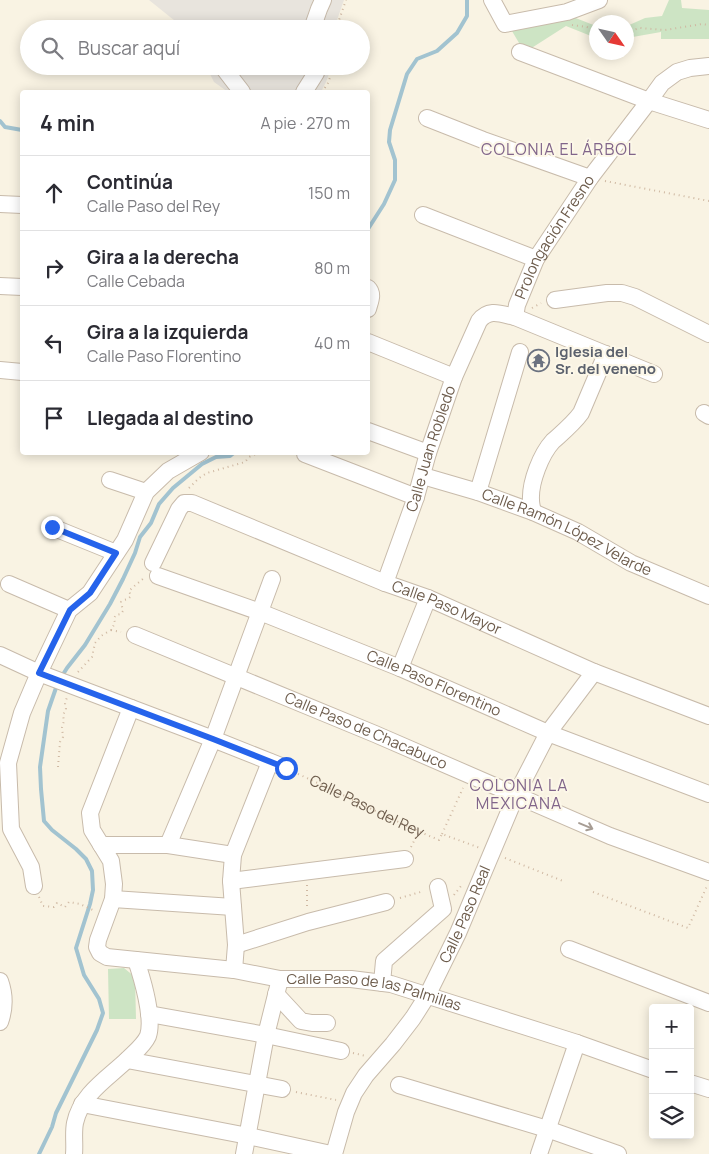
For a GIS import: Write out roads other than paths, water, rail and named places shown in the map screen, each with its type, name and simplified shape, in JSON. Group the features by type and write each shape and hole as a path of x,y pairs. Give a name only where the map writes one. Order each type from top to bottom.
{"street":[{"path":"315,20 323,0"},
{"path":"492,0 505,24 567,12 599,0"},
{"path":"520,52 649,101 709,120"},
{"name":"Prolongación Fresno","path":"515,317 517,305 536,259 590,178 662,83 677,72 690,68 709,66"},
{"path":"229,75 240,90"},
{"path":"305,90 315,75"},
{"path":"427,118 590,178"},
{"path":"0,204 20,205"},
{"path":"423,215 536,259"},
{"path":"0,286 20,287"},
{"path":"555,300 607,293 622,293 635,297 709,334"},
{"name":"Calle Juan Robledo","path":"385,583 416,497 428,453 454,377 479,321 483,316 492,312 515,317"},
{"path":"515,317 654,374"},
{"path":"370,343 454,377"},
{"path":"478,492 520,352"},
{"path":"533,512 531,499 533,484 544,454 581,413 606,354"},
{"path":"0,370 20,372"},
{"path":"370,433 428,453"},
{"path":"34,886 31,868 10,828 8,763 22,713 42,674 70,610 90,593 125,540 146,492 168,471 196,455"},
{"path":"308,455 416,497"},
{"name":"Calle Ramón López Velarde","path":"422,476 478,492 533,512 578,532 631,564 709,596"},
{"path":"110,480 146,492"},
{"name":"Calle Paso Mayor","path":"184,503 192,503 385,583 428,598 594,672 709,716"},
{"name":"Calle Paso Florentino","path":"184,503 179,509 156,569 400,668 548,733 709,794"},
{"path":"52,527 116,553"},
{"path":"168,845 213,739 272,579"},
{"path":"9,584 70,610"},
{"path":"400,668 428,598"},
{"name":"Calle Paso de Chacabuco","path":"135,635 375,734 610,836 709,872"},
{"path":"0,655 68,687 131,708 286,768"},
{"name":"Calle Paso Real","path":"333,1154 354,1093 366,1075 408,1025 427,996 458,933 516,796 548,733 594,672"},
{"path":"131,708 90,813 92,830 111,861 114,884 113,899 233,907"},
{"path":"234,970 236,945 231,881 233,855 270,762"},
{"path":"101,845 168,845 233,855"},
{"path":"231,881 405,859"},
{"path":"382,983 384,961 443,908 438,887"},
{"name":"Calle Paso de las Palmillas","path":"113,899 97,947 107,957 234,970 278,986 351,979 391,984 577,1043 649,1069"},
{"path":"236,945 308,922 386,902"},
{"path":"568,949 709,1004"},
{"path":"74,1154 75,1124 82,1104 91,1092 141,1047 148,1036 149,1014 144,986 136,960"},
{"path":"0,982 4,997 4,1012 0,1022"},
{"path":"278,986 301,1021 327,1023"},
{"path":"244,1154 266,1035 278,986"},
{"path":"149,1014 266,1035 341,1051"},
{"path":"539,1154 577,1043"},
{"path":"127,1060 282,1089"},
{"path":"694,1083 709,1089"},
{"path":"399,1085 548,1129 618,1154"},
{"path":"82,1104 333,1154"}],"waterway":[{"path":"370,226 384,204 395,180 395,160 389,142 390,130 407,74 417,59 437,51 457,33 467,16 467,0"},
{"path":"0,121 5,127 20,130"},
{"path":"62,676 85,645 110,604 135,553 140,537 151,523 159,504 173,488 202,464 216,457 231,455"},
{"path":"39,1154 52,1127 56,1113 97,1030 103,1013 99,999 84,975 76,948 93,890 92,871 86,859 44,821 40,767 48,711 57,685"}],"place":[{"name":"Iglesia del Sr. del veneno","path":"539,361"}],"district":[{"name":"COLONIA EL ÁRBOL","path":"559,149"},
{"name":"COLONIA LA MEXICANA","path":"519,794"}]}
